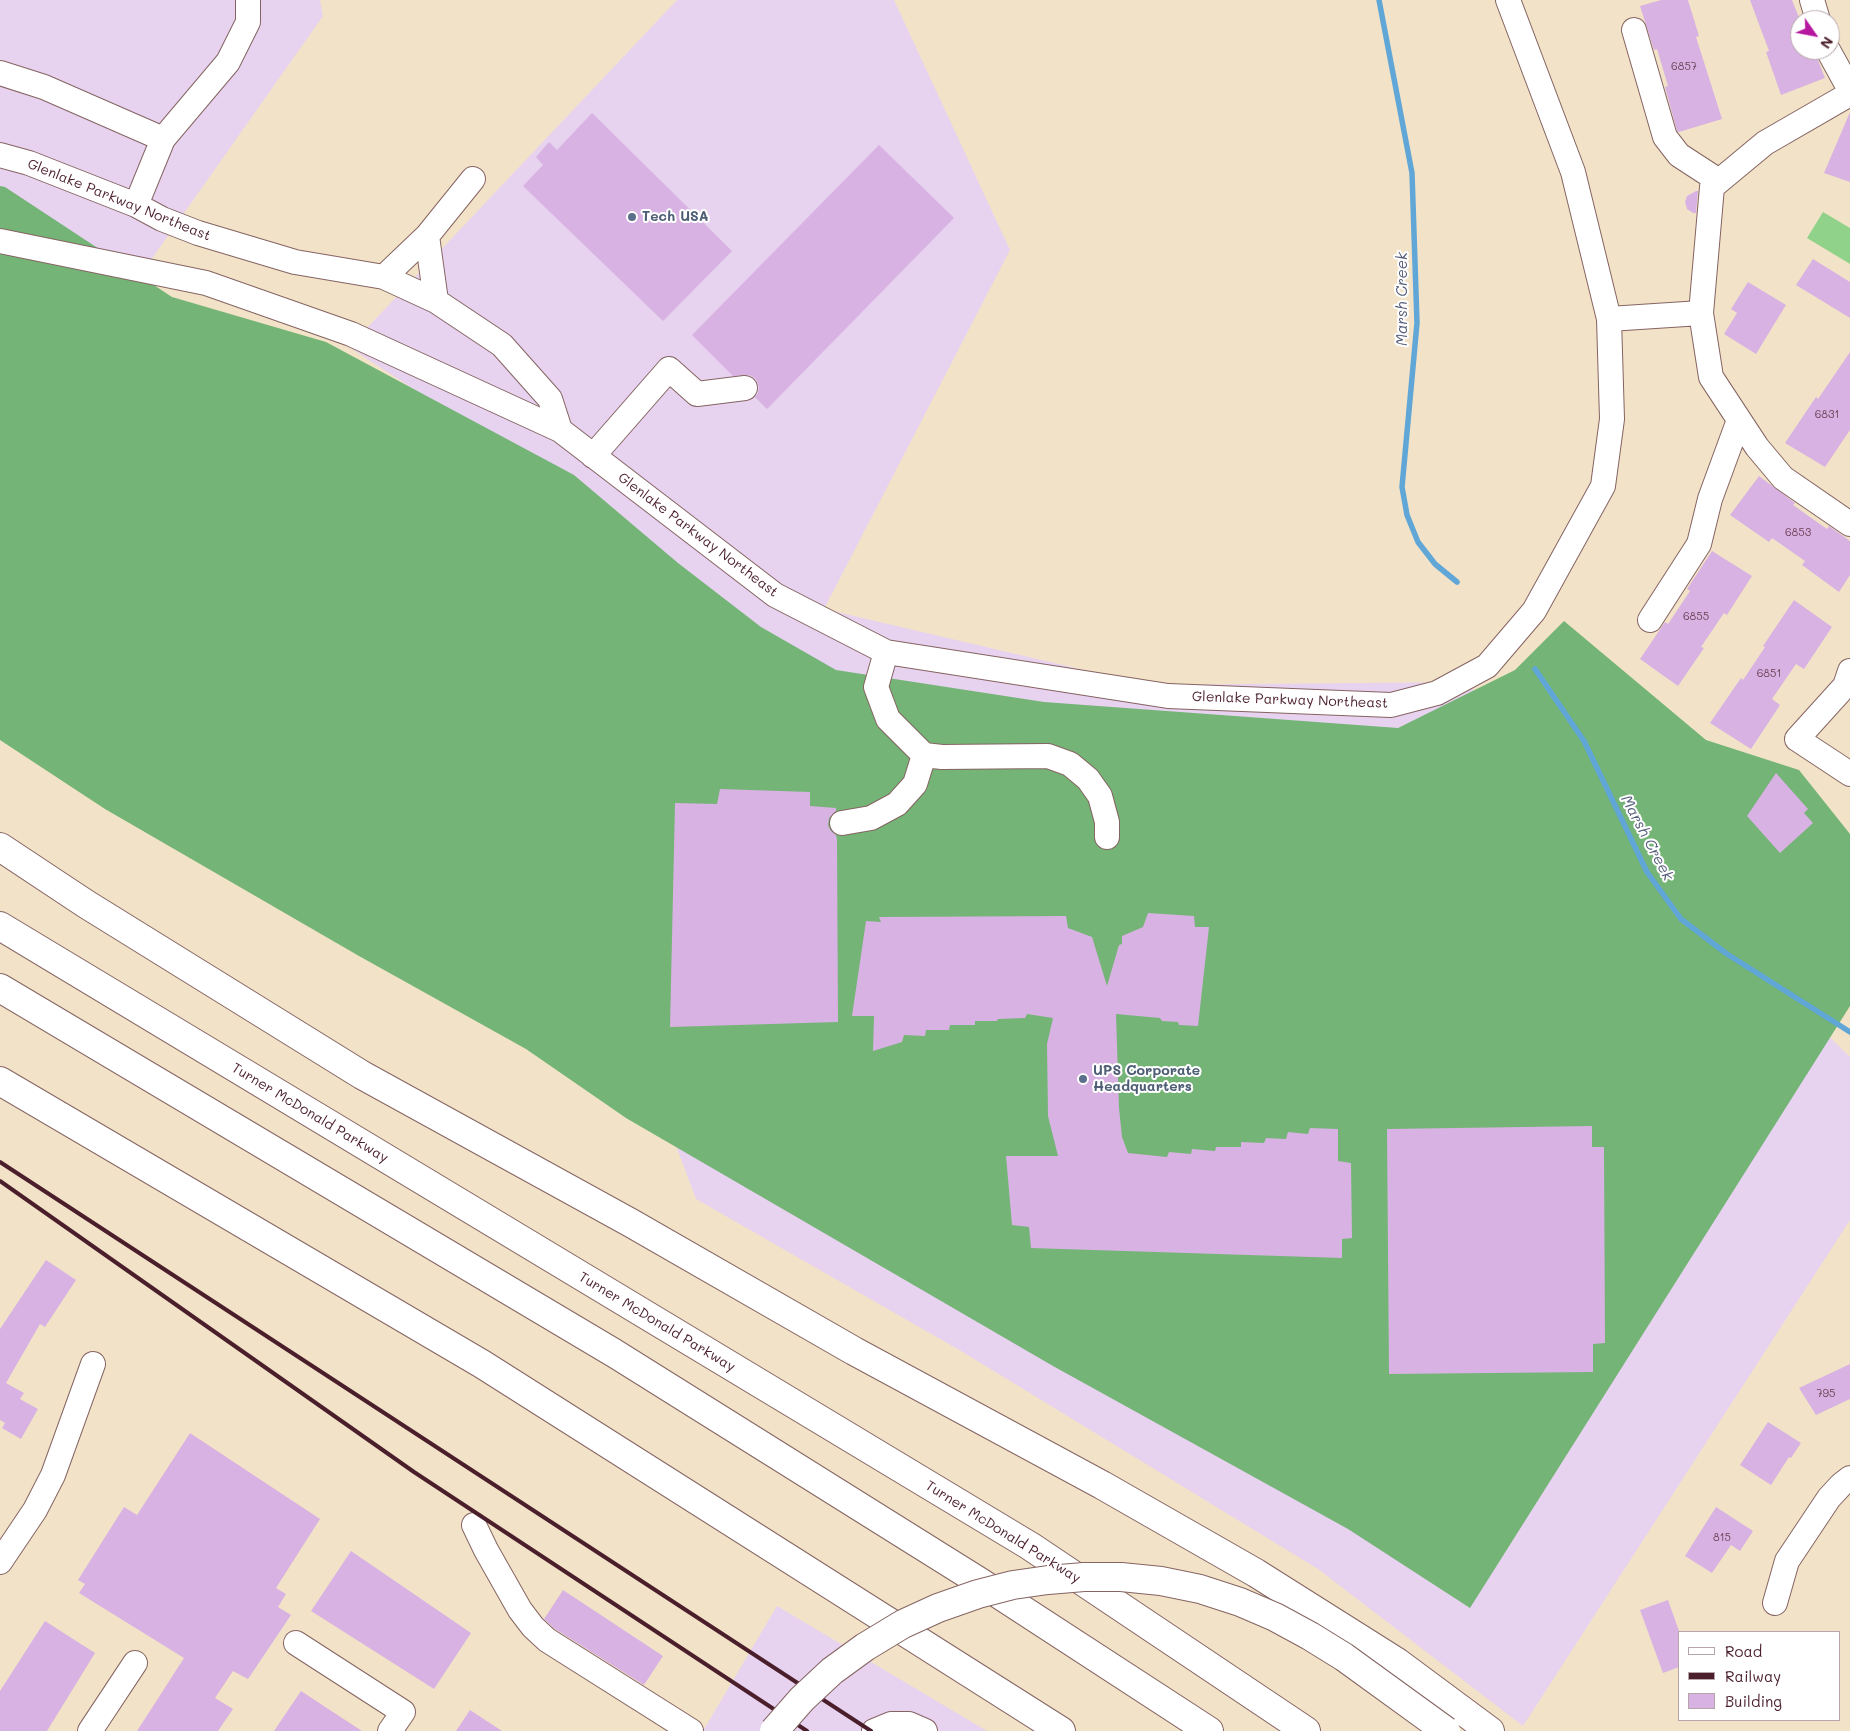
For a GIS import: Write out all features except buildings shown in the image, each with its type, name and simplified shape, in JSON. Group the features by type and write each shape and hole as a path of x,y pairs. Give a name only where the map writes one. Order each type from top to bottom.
{"highway":[{"path":"0,846 86,904 362,1075 631,1223 854,1351 1102,1484 1256,1573 1396,1662 1490,1731"},
{"name":"Turner McDonald Parkway","path":"0,926 1030,1546 1306,1731"},
{"path":"0,988 614,1353 988,1587 1208,1731"},
{"path":"0,1081 482,1364 1061,1731"},
{"path":"774,1731 802,1699 832,1671 865,1647 903,1624 938,1608 978,1594 1022,1584 1084,1577 1121,1577 1161,1581 1200,1589 1240,1602 1275,1617 1344,1657 1446,1731"}],"street":[{"path":"136,205 163,139 228,62 248,22 248,0"},
{"name":"Glenlake Parkway Northeast","path":"0,240 206,283 351,334 560,430 775,595 886,652 1168,696 1391,705 1437,693 1487,666 1534,610 1603,486 1612,419 1609,320 1573,172 1508,0"},
{"path":"1634,30 1666,136 1679,156 1719,181"},
{"path":"1834,60 1850,90"},
{"path":"0,73 44,86 163,139"},
{"path":"1847,515 1783,478 1757,447 1711,376 1701,313 1712,187 1765,143 1850,94"},
{"name":"Glenlake Parkway Northeast","path":"0,155 30,163 136,205 162,220 198,233 295,262 384,277 436,301 502,345 550,399 560,430"},
{"path":"384,277 427,236 473,180"},
{"path":"427,236 436,301"},
{"path":"1609,320 1701,313"},
{"path":"593,456 669,370 697,394 745,388"},
{"path":"1650,620 1699,544 1710,499 1739,420"},
{"path":"886,652 876,687 888,720 924,755 942,757 1048,756 1070,764 1088,779 1100,796 1107,822 1107,837"},
{"path":"1848,682 1797,740 1850,774"},
{"path":"842,823 871,818 897,804 915,784 924,755"},
{"path":"0,1562 34,1510 53,1475 93,1364"},
{"path":"1775,1603 1788,1561 1830,1498 1850,1478"},
{"path":"474,1525 520,1610 533,1627 547,1640 691,1731"},
{"path":"296,1642 403,1712 390,1731"},
{"path":"90,1731 135,1663"},
{"path":"874,1731 891,1724 909,1724 925,1731"}],"shaded area":[{"path":"0,0 320,0 323,16 0,474"},
{"path":"677,0 894,0 1010,250 824,609 1148,685 1465,682 1850,1057 1850,1220 1523,1726 1318,1569 961,1351 696,1199 666,1119 655,546 349,347"},
{"path":"777,1606 987,1731 703,1731"}],"green space":[{"path":"0,186 5,187 172,297 326,342 574,475 678,563 761,627 836,670 1044,702 1398,728 1515,670 1564,621 1706,740 1799,770 1850,834 1850,1006 1470,1608 1348,1529 1053,1366 626,1118 526,1049 359,956 105,809 0,740"},
{"path":"1823,212 1850,228 1850,264 1807,238"}],"waterway":[{"name":"Marsh Creek","path":"1379,0 1412,173 1417,323 1402,487 1407,515 1418,542 1435,564 1457,582"},
{"name":"Marsh Creek","path":"1535,669 1584,741 1647,872 1681,919 1727,954 1850,1032"}],"railway":[{"path":"0,1162 871,1731"},
{"path":"0,1181 414,1472 807,1731"}],"place":[{"name":"Tech USA","path":"632,217"},
{"name":"UPS Corporate Headquarters","path":"1083,1079"}]}
